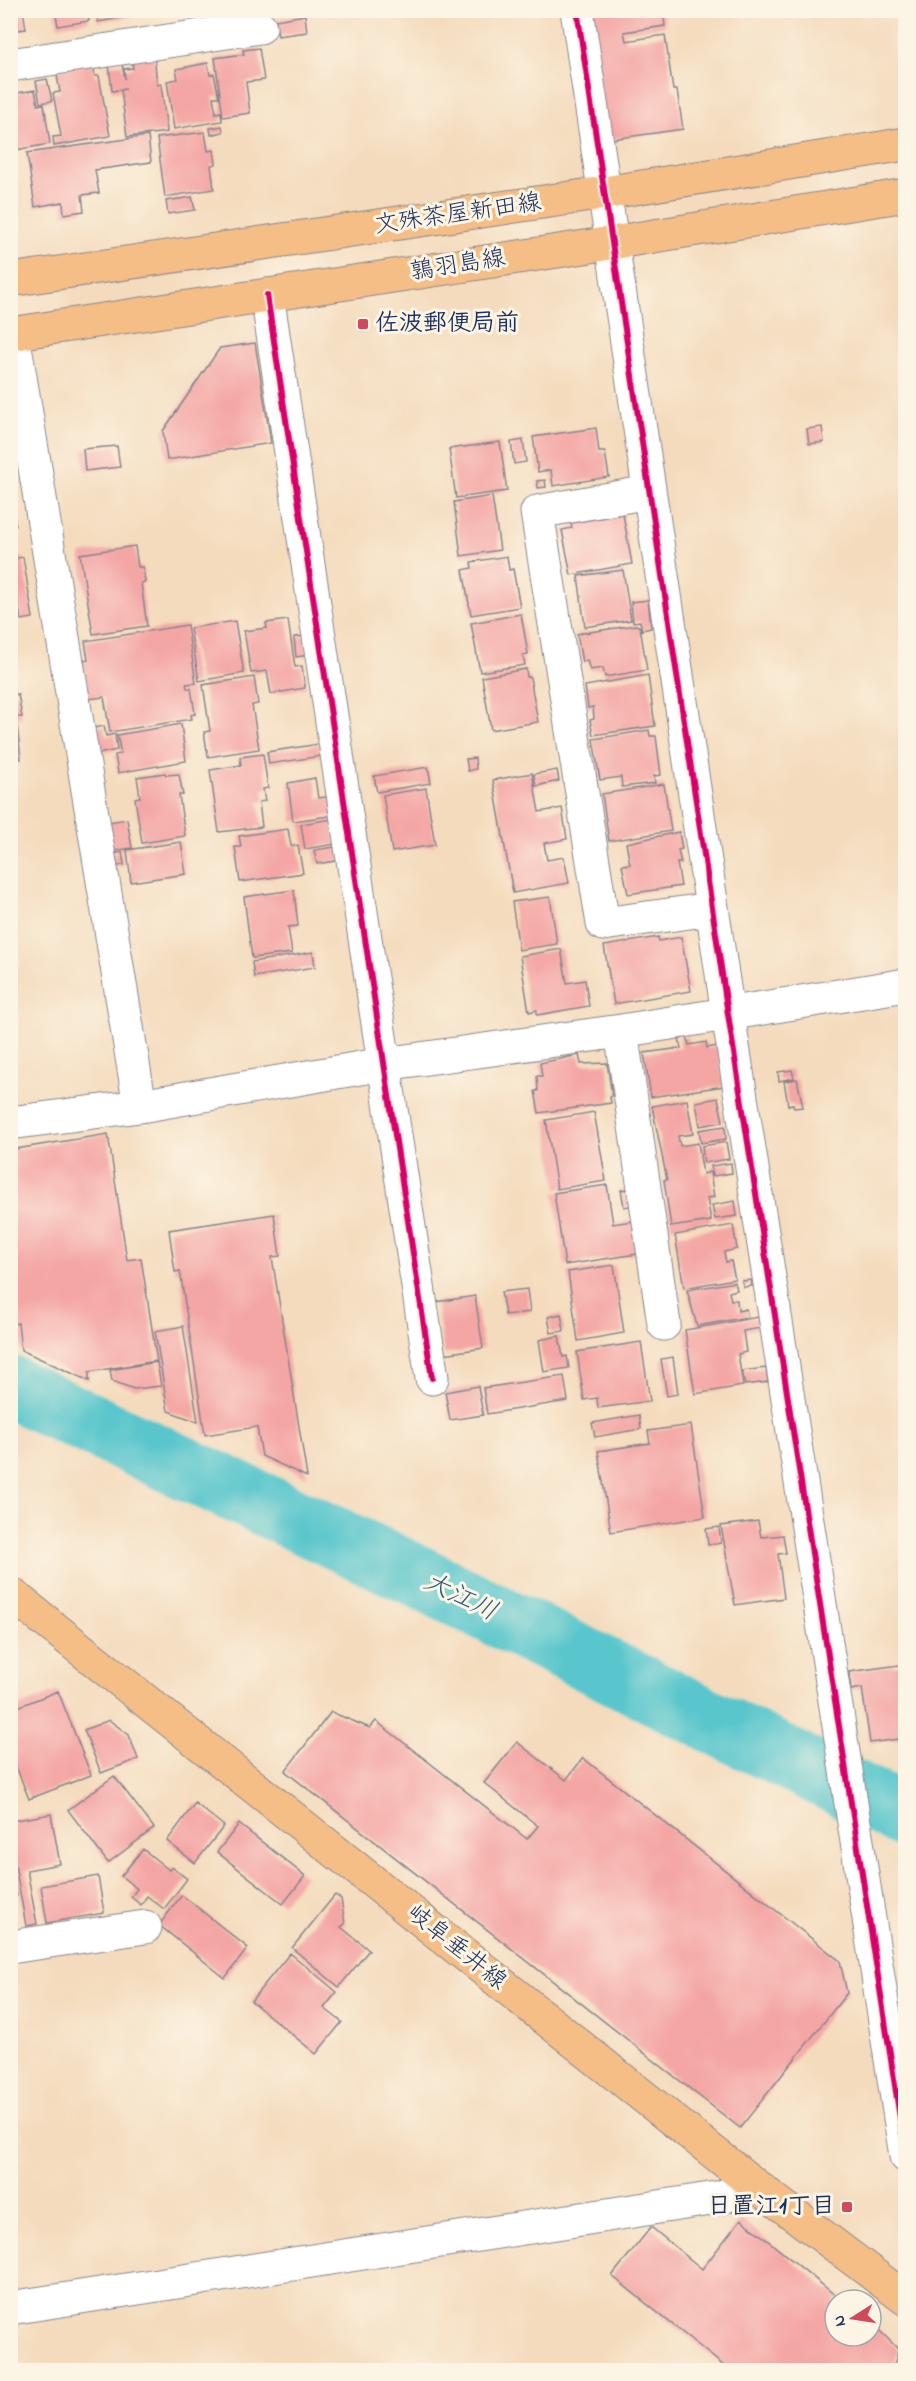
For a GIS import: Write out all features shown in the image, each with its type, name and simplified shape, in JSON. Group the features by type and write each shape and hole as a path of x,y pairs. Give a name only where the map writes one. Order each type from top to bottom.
{"main road":[{"name":"文殊茶屋新田線","path":"10,280 604,193 906,144"},
{"name":"鶉羽島線","path":"12,334 611,243 906,195"},
{"name":"岐阜垂井線","path":"10,1593 751,2182 906,2299"}],"street":[{"path":"577,10 728,1014 906,2156"},
{"path":"10,66 260,27"},
{"path":"267,295 432,1378"},
{"path":"12,334 140,1106"},
{"path":"649,492 537,512 603,924 712,909"},
{"path":"10,1123 140,1106 384,1064 621,1031 906,985"},
{"path":"621,1031 664,1324"},
{"path":"10,1947 145,1927"},
{"path":"10,2308 723,2197 751,2182"}],"building":[{"path":"10,10 23,10 26,29 10,31"},
{"path":"55,10 144,10 145,14 98,22 96,13 88,14 89,21 58,26"},
{"path":"588,10 663,10 665,26 624,32 626,41 665,35 673,90 677,90 683,129 606,140"},
{"path":"305,15 307,32 278,36 275,20"},
{"path":"259,48 264,80 246,82 250,113 223,117 215,58 244,54 243,50"},
{"path":"154,53 157,85 161,84 167,132 127,137 121,90 126,89 112,91 109,65 122,64 125,79 124,69 133,68 131,57"},
{"path":"93,63 95,76 99,76 110,136 54,146 53,137 61,136 53,93 60,92 56,70"},
{"path":"208,63 210,75 214,74 219,97 213,97 216,113 221,112 222,121 174,129 167,81 178,79 176,69"},
{"path":"47,79 52,101 40,103 36,81"},
{"path":"35,90 38,105 44,104 50,144 10,151 10,94"},
{"path":"222,126 223,132 211,135 210,128"},
{"path":"205,132 208,151 214,150 216,164 211,165 214,189 165,197 157,138"},
{"path":"148,136 151,162 95,170 99,193 82,195 84,211 64,214 63,202 35,207 27,153"},
{"path":"192,197 195,210 168,214 166,201"},
{"path":"255,343 271,443 167,460 163,431 220,348"},
{"path":"822,427 824,442 809,444 807,429"},
{"path":"596,428 599,452 605,452 609,477 553,486 551,470 538,472 533,437"},
{"path":"523,440 526,462 514,464 511,442"},
{"path":"500,442 507,491 456,498 449,449"},
{"path":"117,446 120,467 85,471 83,449"},
{"path":"545,480 546,487 538,488 537,481"},
{"path":"492,496 500,550 461,556 454,502"},
{"path":"10,498 16,526 10,527"},
{"path":"623,514 632,564 571,575 562,530 572,528 571,523"},
{"path":"135,546 138,567 143,567 145,582 141,583 147,626 93,634 80,554"},
{"path":"507,556 509,570 513,569 520,607 471,615 463,570 472,568 471,562"},
{"path":"23,557 33,618 21,620 11,559"},
{"path":"623,570 631,620 585,627 578,576"},
{"path":"648,600 651,628 642,630 640,621 633,622 631,602"},
{"path":"521,614 528,654 523,655 525,665 480,672 471,623"},
{"path":"288,620 295,667 302,666 305,688 271,694 267,671 251,673 244,631 267,628 266,623"},
{"path":"235,621 244,673 199,681 190,628"},
{"path":"187,625 196,683 186,684 187,688 191,688 195,714 191,715 192,719 110,732 104,697 80,700 75,662 88,660 85,641"},
{"path":"636,625 640,627 647,670 605,677 603,668 590,670 587,660 582,662 577,634"},
{"path":"306,636 309,655 296,657 294,637"},
{"path":"526,669 527,677 530,677 538,722 491,730 482,677"},
{"path":"648,675 655,726 593,735 590,720 594,719 593,707 588,708 585,686"},
{"path":"254,677 258,704 252,705 259,749 208,757 204,732 210,731 203,685"},
{"path":"10,690 13,695 18,694 22,717 16,717 21,759 10,760"},
{"path":"181,724 186,761 118,773 115,755 121,754 117,735"},
{"path":"104,726 106,736 115,734 117,750 93,755 88,729"},
{"path":"649,730 650,736 656,736 661,775 654,776 655,783 622,787 621,777 600,780 593,739"},
{"path":"319,744 322,756 269,764 267,752"},
{"path":"263,754 268,788 263,789 265,801 259,802 262,827 219,832 210,770 241,765 240,757"},
{"path":"475,758 476,769 468,771 466,759"},
{"path":"428,767 431,783 377,792 374,776"},
{"path":"557,770 559,781 536,786 534,774"},
{"path":"165,773 166,775 179,774 183,795 179,795 185,836 142,843 135,798 140,797 137,777"},
{"path":"532,773 539,812 562,808 567,839 544,843 547,860 564,857 569,883 513,893 493,780"},
{"path":"315,778 318,798 334,796 337,815 293,821 288,783"},
{"path":"664,784 671,831 609,841 602,794"},
{"path":"426,788 435,845 392,852 383,795"},
{"path":"127,819 132,848 108,852 102,823"},
{"path":"332,819 336,844 305,849 301,824"},
{"path":"288,829 291,846 298,845 303,873 240,882 235,847 241,847 239,836"},
{"path":"679,832 682,849 678,850 681,863 677,863 681,886 628,894 622,865 630,864 626,843"},
{"path":"181,842 186,874 131,882 127,850"},
{"path":"341,846 342,860 317,864 314,850"},
{"path":"122,852 124,865 106,868 103,856"},
{"path":"294,890 298,926 288,927 292,953 252,958 244,897"},
{"path":"550,897 557,944 519,950 512,902"},
{"path":"658,937 659,941 681,937 691,991 614,1004 604,946"},
{"path":"561,949 567,983 585,980 589,1006 537,1015 537,1010 529,1012 520,956"},
{"path":"313,952 315,967 254,977 252,962"},
{"path":"687,1037 689,1045 706,1042 707,1048 718,1046 724,1086 651,1097 644,1053 681,1048 679,1039"},
{"path":"579,1055 581,1064 607,1063 611,1103 539,1113 535,1091 538,1091 537,1076 542,1076 540,1063"},
{"path":"792,1070 794,1078 779,1081 778,1072"},
{"path":"797,1079 803,1107 794,1108 793,1104 788,1105 784,1081"},
{"path":"718,1098 723,1122 700,1126 696,1102"},
{"path":"687,1100 693,1134 678,1136 680,1146 698,1143 703,1174 710,1172 714,1197 707,1198 711,1221 671,1227 664,1180 667,1180 652,1106"},
{"path":"594,1112 606,1181 557,1189 546,1120"},
{"path":"725,1126 726,1139 701,1143 699,1130"},
{"path":"108,1134 127,1260 141,1258 157,1361 89,1372 89,1381 21,1350 18,1323 10,1325 10,1150"},
{"path":"726,1142 729,1159 704,1163 702,1146"},
{"path":"731,1163 732,1173 713,1176 711,1166"},
{"path":"607,1185 613,1224 632,1221 637,1254 565,1265 554,1193"},
{"path":"628,1189 630,1206 624,1207 621,1190"},
{"path":"735,1201 737,1216 715,1219 712,1205"},
{"path":"274,1214 280,1256 272,1257 307,1477 262,1456 257,1427 205,1435 180,1271 175,1272 169,1230"},
{"path":"733,1225 737,1249 724,1252 726,1262 731,1261 735,1279 684,1288 675,1235"},
{"path":"614,1265 624,1333 578,1341 568,1272"},
{"path":"751,1280 752,1286 743,1287 742,1281"},
{"path":"735,1282 737,1290 729,1292 731,1300 737,1300 738,1311 746,1309 748,1317 697,1326 687,1290"},
{"path":"527,1289 530,1312 505,1315 501,1292"},
{"path":"475,1296 483,1348 444,1354 436,1302"},
{"path":"561,1314 564,1331 551,1333 548,1317"},
{"path":"758,1317 761,1328 743,1331 746,1352 738,1354 743,1386 695,1394 685,1330"},
{"path":"183,1326 198,1422 168,1411 155,1331"},
{"path":"559,1336 563,1357 567,1356 569,1368 544,1372 539,1340"},
{"path":"641,1342 650,1401 598,1408 597,1398 584,1400 577,1352"},
{"path":"673,1357 678,1394 667,1396 661,1359"},
{"path":"157,1362 161,1386 134,1389 112,1381 110,1370"},
{"path":"766,1368 768,1382 745,1385 742,1371"},
{"path":"564,1376 568,1401 487,1414 483,1388"},
{"path":"478,1386 483,1415 450,1420 445,1392"},
{"path":"639,1415 641,1429 595,1437 592,1423"},
{"path":"691,1425 705,1517 611,1532 598,1451 650,1443 648,1431"},
{"path":"758,1521 761,1537 783,1535 786,1553 778,1554 784,1598 735,1605 721,1526"},
{"path":"719,1527 721,1543 708,1545 706,1529"},
{"path":"906,1664 906,1738 870,1743 862,1688 851,1690 849,1672"},
{"path":"58,1691 91,1775 29,1799 10,1751 10,1710"},
{"path":"331,1712 370,1728 376,1721 527,1839 538,1826 484,1783 517,1742 566,1780 583,1758 840,1961 847,1993 740,2128 285,1771"},
{"path":"109,1720 129,1735 138,1759 101,1773 84,1730"},
{"path":"114,1776 154,1828 108,1863 68,1810"},
{"path":"195,1803 224,1826 195,1863 167,1841"},
{"path":"51,1814 60,1864 27,1870 37,1924 26,1926 10,1837 10,1821"},
{"path":"239,1824 305,1876 283,1904 217,1852"},
{"path":"143,1849 169,1870 172,1867 187,1879 164,1909 147,1896 141,1905 131,1897 137,1889 121,1876"},
{"path":"10,1862 17,1896 10,1897"},
{"path":"98,1876 104,1913 47,1923 41,1886"},
{"path":"182,1895 248,1948 225,1978 159,1925"},
{"path":"335,1895 341,1899 345,1924 341,1927 369,1950 339,1987 292,1948"},
{"path":"290,1953 337,1992 324,2008 342,2022 316,2054 251,2001"},
{"path":"741,2219 826,2288 823,2288 823,2348 883,2348 883,2334 899,2350 892,2370 729,2370 612,2276 651,2227 702,2269"}],"waterway":[{"name":"大江川","path":"10,1387 415,1575 906,1817"}],"cycle path":[{"path":"577,10 728,1014 906,2156"},
{"path":"267,295 432,1378"}],"place":[{"name":"佐波郵便局前","path":"363,324"},
{"name":"日置江1丁目","path":"847,2207"}]}
